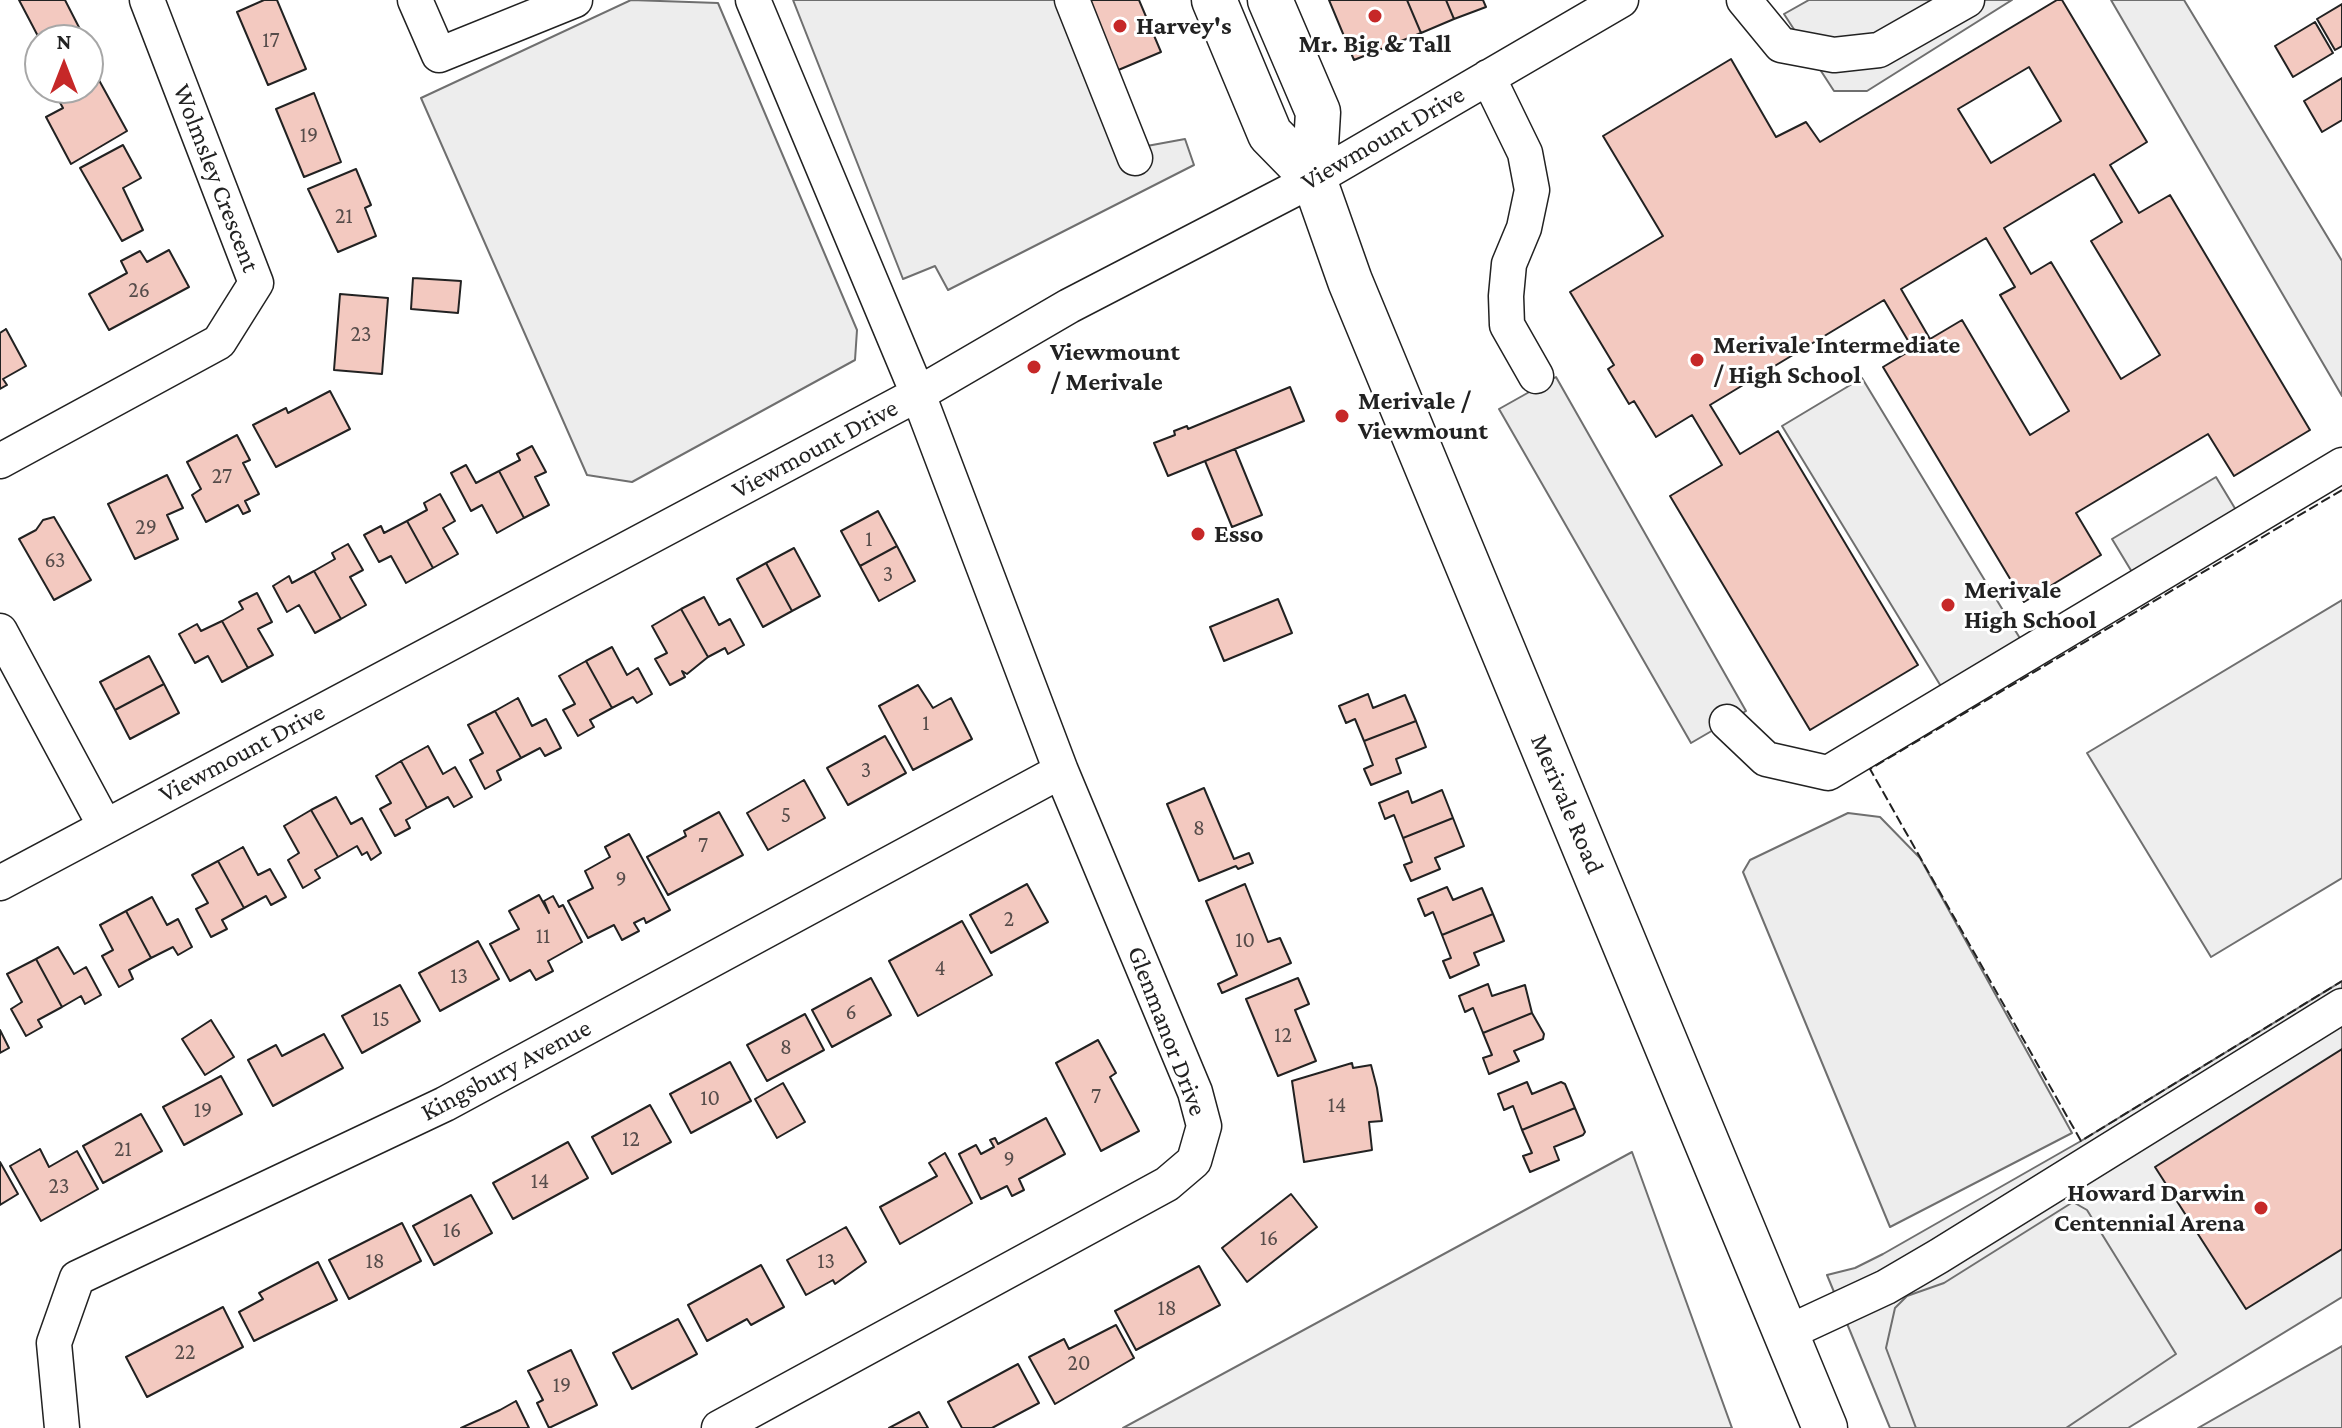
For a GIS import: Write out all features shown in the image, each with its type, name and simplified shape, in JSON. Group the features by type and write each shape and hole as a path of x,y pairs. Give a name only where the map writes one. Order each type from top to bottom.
{"main road":[{"name":"Merivale Road","path":"1214,0 1270,134 1314,179"},
{"name":"Merivale Road","path":"1270,0 1318,112 1314,179 1350,281 1825,1428"}],"street":[{"name":"Wolmsley Crescent","path":"0,461 219,342 256,283 147,0"},
{"path":"415,0 439,55 575,0"},
{"name":"Glenmanor Drive","path":"719,1428 1167,1184 1194,1161 1204,1126 1195,1092 1061,771 918,394 753,0"},
{"path":"1072,0 1135,158"},
{"name":"Viewmount Drive","path":"0,883 918,394 1069,306 1314,179 1621,0"},
{"path":"1744,0 1781,45 1834,55 1879,50 1967,0"},
{"path":"1488,77 1525,153 1532,190 1524,228 1509,264 1506,296 1507,325 1536,376"},
{"path":"1727,722 1766,759 1828,773 2342,465"},
{"path":"0,631 105,826"},
{"name":"Kingsbury Avenue","path":"62,1428 54,1343 77,1278 445,1104 1061,771"},
{"path":"1787,1333 1886,1287 1939,1256 2342,1006"}],"shaded area":[{"path":"631,0 718,3 857,330 855,360 632,482 587,475 421,98"},
{"path":"793,0 1064,0 1125,150 1185,139 1194,165 948,290 935,266 903,279"},
{"path":"1809,0 2012,0 1867,91 1834,91 1784,14"},
{"path":"2111,0 2184,0 2342,261 2342,396"},
{"path":"1556,377 1746,711 1691,743 1499,409"},
{"path":"1862,378 2021,640 1942,688 1782,426"},
{"path":"2216,477 2239,515 2135,577 2112,539"},
{"path":"2342,600 2342,878 2211,957 2087,753"},
{"path":"1848,813 1880,817 1920,858 2072,1133 1890,1227 1743,872 1750,860"},
{"path":"2342,981 2342,1297 2128,1428 1890,1428 1827,1275 1855,1268 1883,1254 2081,1141"},
{"path":"1632,1152 1732,1428 1123,1428"},
{"path":"2073,1202 2087,1210 2176,1354 2066,1428 1916,1428 1886,1348 1895,1308 1907,1296 1944,1283"},
{"path":"2342,1346 2342,1428 2198,1428"}],"building":[{"path":"19,0 65,0 77,24 32,24"},
{"path":"264,0 277,0 306,69 268,85 237,12"},
{"name":"Harvey's","path":"1079,0 1139,0 1161,52 1116,71"},
{"name":"Mr. Big & Tall","path":"1329,0 1407,0 1421,33 1354,60"},
{"path":"1407,0 1446,0 1454,19 1421,33"},
{"path":"1446,0 1483,0 1486,7 1454,19"},
{"name":"Merivale Intermediate / High School","path":"2057,0 2062,0 2147,142 2110,165 2139,213 2170,195 2310,430 2234,476 2208,434 2076,513 2101,555 2024,602 1883,367 1913,349 1884,300 1710,405 1740,454 1778,431 1918,665 1810,730 1670,496 1722,465 1692,415 1656,437 1634,401 1629,404 1608,369 1614,365 1570,292 1663,236 1603,136 1731,59 1776,137 1806,122 1820,142","holes":["2029,67 2061,121 1991,163 1958,109","2094,174 2122,222 2091,241 2160,355 2121,379 2051,262 2031,274 2004,228","1986,238 2015,287 2000,295 2069,411 2030,435 1962,320 1930,339 1901,289"]},
{"path":"2342,4 2342,46 2335,50 2317,19"},
{"path":"2315,22 2333,53 2293,77 2275,46"},
{"path":"2342,78 2342,120 2322,132 2304,101"},
{"path":"104,89 127,131 71,164 46,117 63,108 61,104 104,104"},
{"path":"314,93 341,162 304,177 276,109"},
{"path":"123,145 141,178 123,188 143,230 122,241 80,168"},
{"path":"356,169 371,205 365,208 376,236 338,252 308,189"},
{"path":"169,250 189,287 109,330 89,294 127,273 121,261 140,251 147,262"},
{"path":"413,278 461,281 458,313 411,309"},
{"path":"340,294 388,298 382,374 334,370"},
{"path":"6,329 26,366 3,379 7,385 0,389 0,333"},
{"path":"1290,387 1304,421 1168,476 1154,443 1175,435 1174,431 1187,426 1188,429"},
{"path":"330,391 350,429 276,467 253,425 286,408 288,413"},
{"path":"237,435 250,460 243,463 259,494 245,501 250,511 243,514 238,505 206,522 192,495 201,489 187,462"},
{"path":"532,446 546,472 535,477 549,505 524,518 499,471 520,460 517,454"},
{"path":"1235,449 1262,515 1232,527 1205,461"},
{"path":"466,465 476,483 499,471 524,518 497,533 482,505 471,511 451,473"},
{"path":"167,475 183,508 167,515 178,539 135,559 108,504"},
{"path":"440,494 455,521 443,528 458,554 433,568 407,521 427,510 424,503"},
{"path":"878,511 897,546 860,566 841,531"},
{"path":"54,517 91,580 54,600 19,539 36,530 43,520"},
{"path":"407,521 433,568 406,583 391,556 379,562 364,535 381,526 384,533"},
{"path":"348,544 363,570 350,577 366,605 341,619 314,571 335,559 332,553"},
{"path":"897,546 915,581 879,601 860,566"},
{"path":"794,548 820,596 792,611 766,563"},
{"path":"766,563 792,611 763,627 737,579"},
{"path":"314,571 341,619 315,633 299,605 287,612 273,586 289,576 292,583"},
{"path":"257,593 272,622 258,629 273,655 248,668 222,621 243,609 239,602"},
{"path":"704,597 719,625 730,619 744,645 728,654 725,648 708,657 681,609"},
{"path":"1278,599 1292,633 1224,661 1210,627"},
{"path":"681,609 708,657 687,674 682,671 685,677 670,685 655,659 667,653 652,626"},
{"path":"222,621 248,668 222,682 208,656 195,663 179,634 197,624 201,631"},
{"path":"612,647 627,675 638,668 652,694 637,703 633,697 612,708 586,661"},
{"path":"149,656 164,684 115,710 100,682"},
{"path":"586,661 612,708 590,720 594,727 578,736 563,710 575,704 559,676"},
{"path":"164,684 179,713 130,739 115,710"},
{"path":"918,685 933,708 951,698 972,739 913,770 879,706"},
{"path":"1368,694 1373,708 1405,695 1416,721 1364,741 1355,719 1346,723 1339,706"},
{"path":"518,698 532,726 546,719 561,748 545,756 540,748 521,758 495,711"},
{"path":"495,711 521,758 497,771 501,780 485,789 470,760 483,753 468,725"},
{"path":"1416,721 1426,747 1396,759 1401,773 1371,785 1364,769 1373,765 1364,741"},
{"path":"885,736 906,773 848,805 827,768"},
{"path":"428,746 443,774 455,767 472,797 454,807 448,797 427,808 401,761"},
{"path":"401,761 427,808 406,820 410,828 395,836 380,809 391,803 376,776"},
{"path":"804,780 825,818 768,850 747,813"},
{"path":"1204,788 1234,859 1249,853 1253,863 1238,869 1236,866 1199,881 1167,804"},
{"path":"1442,790 1453,818 1403,838 1394,815 1385,819 1379,803 1408,791 1412,803"},
{"path":"336,797 351,824 362,818 381,853 371,860 367,852 362,855 357,846 338,857 311,810"},
{"path":"311,810 338,857 315,870 320,878 303,888 288,860 299,853 284,826"},
{"path":"719,812 743,855 668,895 647,857 686,836 684,831"},
{"path":"1453,818 1464,846 1435,858 1440,869 1411,881 1404,865 1412,862 1403,838"},
{"path":"629,834 670,910 646,923 644,918 634,923 639,931 622,940 614,925 588,938 568,901 593,888 585,871 610,857 605,847"},
{"path":"243,847 258,875 270,869 286,897 271,905 266,896 244,908 218,861"},
{"path":"218,861 244,908 222,920 227,929 211,937 196,909 208,903 192,875"},
{"path":"1027,884 1048,922 991,953 970,915"},
{"path":"1245,884 1268,942 1280,938 1291,963 1222,993 1218,984 1237,975 1206,901"},
{"path":"1447,887 1453,900 1482,888 1493,914 1442,935 1433,912 1425,916 1418,899"},
{"path":"539,895 549,913 544,901 553,896 559,907 563,905 582,942 548,961 553,971 536,980 530,970 510,981 490,944 519,929 509,911"},
{"path":"152,897 167,925 178,919 192,947 178,955 173,947 151,958 126,911"},
{"path":"126,911 151,958 129,970 133,979 119,987 102,956 113,950 100,925"},
{"path":"1493,914 1504,941 1474,953 1479,965 1450,978 1443,961 1451,958 1442,935"},
{"path":"962,921 992,975 918,1016 889,961"},
{"path":"478,941 499,979 440,1011 419,973"},
{"path":"58,947 74,974 86,967 101,995 85,1004 81,996 62,1007 36,959"},
{"path":"36,959 62,1007 38,1020 42,1027 26,1036 11,1009 22,1002 7,974"},
{"path":"871,978 891,1015 832,1047 812,1010"},
{"path":"1298,978 1309,1004 1295,1010 1316,1061 1278,1076 1246,999"},
{"path":"1488,984 1492,996 1525,985 1532,1013 1483,1033 1473,1008 1465,1012 1459,996"},
{"path":"400,985 420,1021 362,1053 342,1016"},
{"path":"1532,1013 1544,1034 1543,1039 1514,1051 1519,1061 1489,1074 1483,1058 1492,1055 1483,1033"},
{"path":"805,1014 824,1050 767,1081 747,1045"},
{"path":"211,1020 234,1057 205,1075 182,1039"},
{"path":"0,1030 9,1048 0,1053"},
{"path":"324,1034 343,1068 273,1106 248,1060 276,1045 282,1056"},
{"path":"1098,1040 1116,1073 1110,1077 1139,1131 1101,1151 1056,1063"},
{"name":"Howard Darwin Centennial Arena","path":"2342,1049 2342,1249 2246,1309 2155,1167"},
{"path":"730,1062 751,1101 691,1133 670,1094"},
{"path":"1352,1063 1353,1068 1371,1065 1377,1088 1382,1121 1369,1122 1372,1150 1304,1162 1292,1081"},
{"path":"221,1076 242,1114 184,1145 163,1107"},
{"path":"1527,1082 1532,1094 1561,1082 1565,1084 1575,1108 1522,1130 1513,1106 1504,1110 1498,1094"},
{"path":"783,1083 805,1122 777,1138 755,1099"},
{"path":"650,1105 671,1142 612,1174 592,1137"},
{"path":"1575,1108 1585,1132 1583,1135 1554,1147 1559,1160 1530,1172 1523,1156 1532,1153 1522,1130"},
{"path":"141,1114 162,1151 103,1183 83,1146"},
{"path":"1046,1118 1065,1154 1019,1179 1024,1190 1012,1196 1007,1186 981,1199 959,1154 976,1145 981,1154 994,1147 990,1140 995,1138 998,1144"},
{"path":"568,1142 588,1178 513,1219 493,1183"},
{"path":"40,1149 49,1167 77,1151 98,1189 41,1221 10,1166"},
{"path":"945,1153 972,1203 900,1244 880,1207 937,1176 929,1163"},
{"path":"0,1162 18,1194 0,1205"},
{"path":"1291,1194 1317,1227 1247,1282 1222,1248"},
{"path":"471,1195 492,1233 434,1265 413,1226"},
{"path":"402,1223 421,1261 349,1299 329,1260"},
{"path":"846,1227 866,1262 835,1284 833,1280 806,1295 787,1260"},
{"path":"318,1262 337,1300 254,1341 239,1312 263,1299 259,1293"},
{"path":"761,1265 784,1307 751,1325 747,1319 707,1341 688,1305"},
{"path":"1199,1266 1220,1305 1136,1350 1115,1311"},
{"path":"223,1307 243,1347 147,1397 126,1357"},
{"path":"678,1319 697,1354 632,1389 613,1353"},
{"path":"1116,1325 1134,1358 1055,1404 1029,1357 1064,1339 1069,1349"},
{"path":"571,1350 597,1405 549,1428 537,1403 543,1400 528,1371"},
{"path":"1018,1364 1039,1403 992,1428 962,1428 948,1402"},
{"path":"516,1401 529,1428 461,1428 500,1410"},
{"path":"919,1412 928,1428 889,1428"}],"fence":[{"path":"2342,490 1870,769 2081,1141 2342,981"}],"place":[{"name":"Mr. Big & Tall","path":"1375,16"},
{"name":"Harvey's","path":"1120,26"},
{"name":"Merivale Intermediate / High School","path":"1697,360"},
{"name":"Viewmount / Merivale","path":"1034,367"},
{"name":"Merivale / Viewmount","path":"1342,416"},
{"name":"Esso","path":"1198,534"},
{"name":"Merivale High School","path":"1948,605"},
{"name":"Howard Darwin Centennial Arena","path":"2261,1208"}]}
